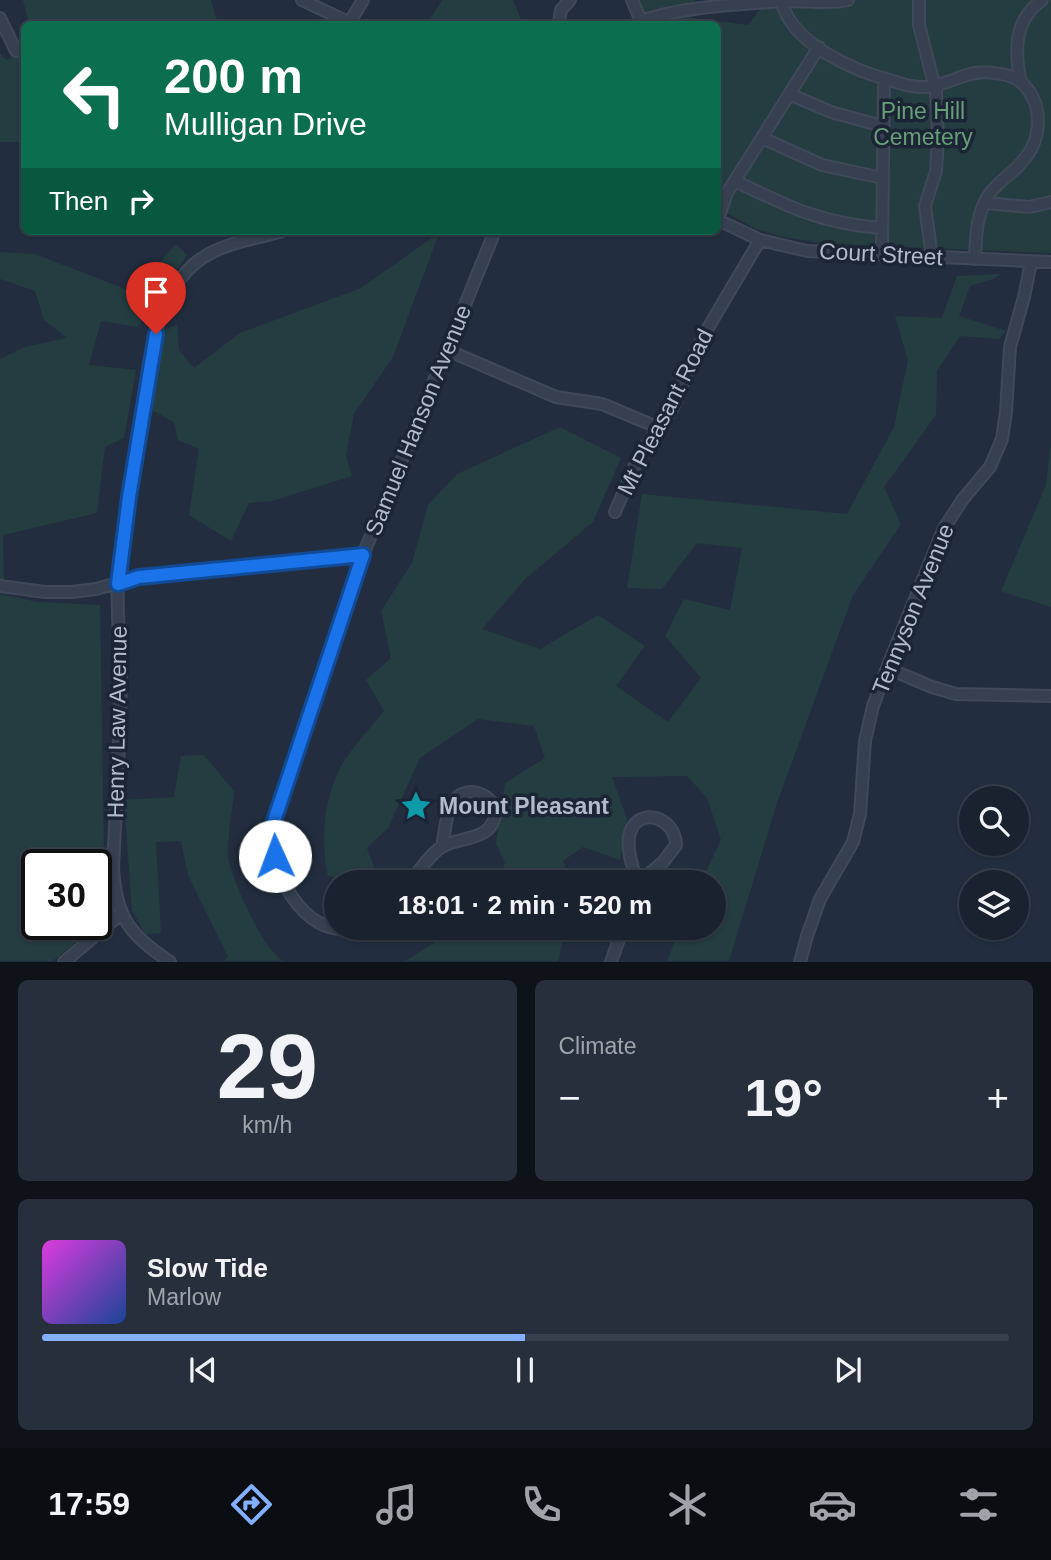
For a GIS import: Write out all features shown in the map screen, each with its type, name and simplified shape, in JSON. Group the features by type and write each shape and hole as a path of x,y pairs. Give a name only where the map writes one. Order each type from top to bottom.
{"street":[{"path":"302,0 344,21"},
{"path":"352,21 363,0"},
{"path":"559,21 561,10 570,0"},
{"path":"632,0 641,21 674,13 782,1 848,0"},
{"path":"919,0 919,25 934,86 938,137 936,171 925,206 932,257"},
{"path":"975,259 978,219 985,203 996,186 1021,164 1032,150 1037,136 1038,115 1021,82 1017,57 1022,22 1042,0"},
{"path":"782,1 784,11 792,23 819,47 849,66 884,79 915,87 934,86 962,75 985,71 1021,82"},
{"path":"0,18 16,51"},
{"path":"721,208 735,181 819,47"},
{"path":"882,255 884,79"},
{"path":"789,94 831,112 882,126"},
{"path":"1038,115 1051,115"},
{"path":"762,138 822,165 881,178"},
{"path":"735,181 808,215 835,223 881,228"},
{"path":"985,203 1029,207 1051,202"},
{"name":"Court Street","path":"721,220 760,240 820,252 1051,262"},
{"name":"Henry Law Avenue","path":"170,961 130,930 121,914 115,894 113,868 121,680 118,584 143,402 161,316 188,270 207,254 269,235"},
{"name":"Samuel Hanson Avenue","path":"324,927 305,913 285,883 275,856 271,834 363,555 493,235"},
{"name":"Mt Pleasant Road","path":"615,512 640,454 673,408 693,356 760,240"},
{"name":"Tennyson Avenue","path":"800,961 820,899 853,842 860,814 864,741 887,668 944,528 963,499 982,479 997,454 1005,426 1010,347 1031,262"},
{"path":"447,350 556,397 602,404 657,427"},
{"path":"0,586 45,592 72,592 118,584 139,577 363,555"},
{"path":"887,668 956,694 1051,696"},
{"path":"421,870 442,846 449,812 456,798 468,791 481,793 488,798 495,811 493,823 488,829 473,837 442,846"},
{"path":"659,818 670,826 676,845 664,862 638,882 629,851 629,835 640,821 659,818"},
{"path":"64,961 121,914"},
{"path":"611,961 619,940"}],"green space":[{"path":"23,0 211,0 217,21 28,21"},
{"path":"442,0 513,0 522,21 429,21"},
{"name":"Pine Hill Cemetery","path":"638,0 695,0 692,18 716,21 649,21"},
{"name":"Pine Hill Cemetery","path":"767,0 1051,0 1051,253 827,244 756,229 721,210 721,22 748,25"},
{"path":"0,53 6,60 21,53 21,142 0,142"},
{"path":"438,235 393,357 354,414 346,455 352,476 272,501 249,503 231,541 189,515 199,449 178,440 174,422 148,408 162,331 177,325 179,350 194,368 240,333 361,288"},
{"path":"176,244 187,255 138,327 101,321 89,365 136,370 124,438 105,447 97,513 3,535 4,580 0,579 0,359 25,347 67,338 44,320 35,291 0,279 0,252 35,254 133,292"},
{"path":"1000,274 970,286 959,316 1006,331 999,339 960,336 937,371 936,415 884,487 901,524 853,595 777,803 729,961 667,961 675,940 726,940 726,870 707,870 721,840 707,798 687,776 612,777 627,819 620,860 583,847 563,861 566,870 503,870 505,863 496,843 505,783 545,758 534,726 478,719 420,758 388,828 367,848 375,870 327,870 324,835 330,793 340,768 384,711 366,680 391,658 381,611 412,563 428,505 457,474 560,427 621,458 593,522 525,579 482,629 540,649 598,615 645,646 616,686 668,722 701,678 665,636 684,599 730,610 742,548 697,543 662,589 627,588 642,494 847,514 894,427 908,360 895,316 942,318 957,276"},
{"path":"1051,441 1051,607 1001,591 1046,485"},
{"path":"0,594 38,602 100,605 104,849 21,849 21,940 78,940 53,961 0,961"},
{"path":"204,755 234,791 228,855 237,886 259,931 283,961 224,961 228,957 188,875 181,841 156,842 161,933 145,934 132,910 124,800 174,797 181,756"},
{"path":"439,940 563,940 558,961 405,961"}],"place":[{"name":"Mount Pleasant","path":"416,806"}],"route":[{"path":"156,334 143,402 118,584 139,577 363,555 273,824 271,834 275,856"}]}
